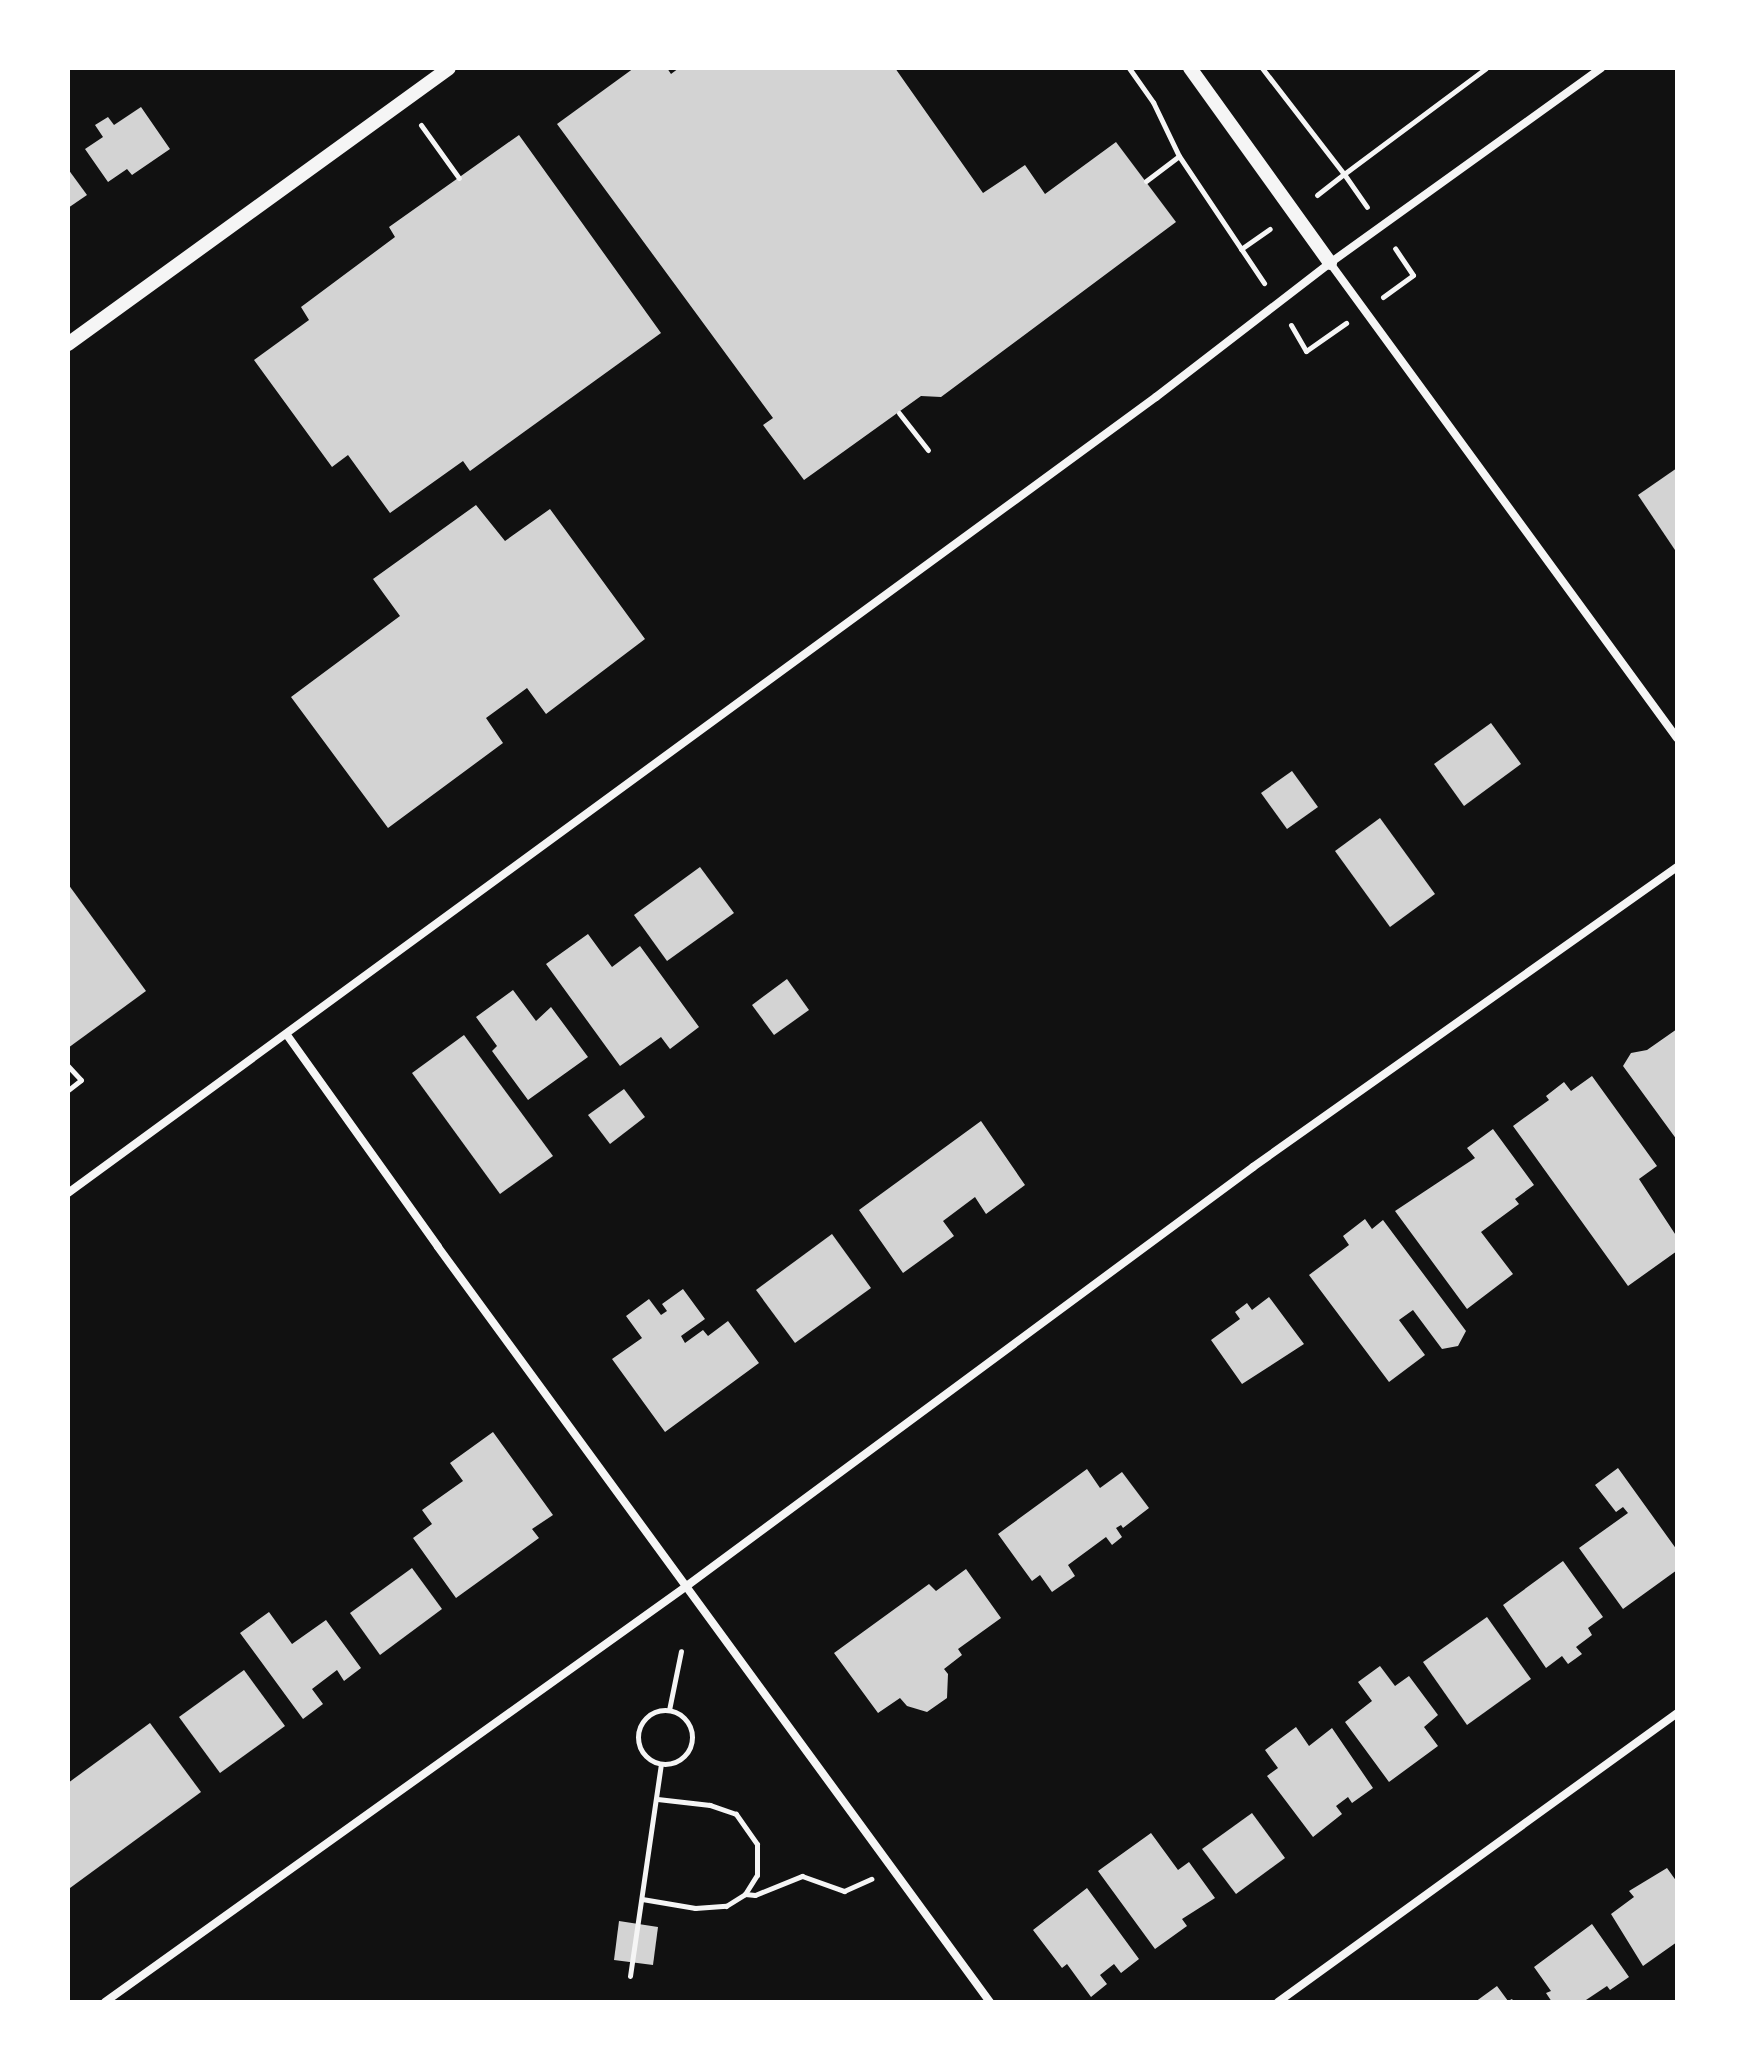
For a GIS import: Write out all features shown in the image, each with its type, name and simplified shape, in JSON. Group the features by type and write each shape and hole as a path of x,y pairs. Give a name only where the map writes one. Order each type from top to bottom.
{"street":[{"path":"68,344 449,68"},
{"path":"1190,68 1677,738"},
{"path":"68,1193 1156,397 1330,263 1601,68"},
{"path":"105,2002 688,1585 1253,1167 1677,867"},
{"path":"287,1035 438,1247 990,2002"},
{"path":"1278,2002 1677,1713"}],"path":[{"path":"1129,68 1153,102 1179,156"},
{"path":"1262,68 1344,174 1486,68"},
{"path":"404,101 459,178"},
{"path":"1146,181 1167,165"},
{"path":"899,413 928,450"},
{"path":"68,1066 81,1080 68,1090"},
{"path":"669,1710 681,1651"},
{"path":"669,1710 678,1712 690,1725 692,1742 683,1758 661,1764 645,1755 638,1737 644,1720 652,1713 669,1710"},
{"path":"630,1976 661,1764"},
{"path":"642,1899 710,1909 726,1906 745,1894 757,1875 759,1854 746,1824 724,1808 657,1799"},
{"path":"745,1894 755,1895 802,1876 844,1891 866,1883 891,1865"}],"building":[{"path":"634,68 667,68 671,74 679,68 895,68 983,193 1025,165 1045,194 1116,142 1176,222 941,397 921,396 804,480 763,425 773,418 557,124"},
{"path":"141,107 170,149 132,175 127,169 108,182 85,149 103,137 95,125 108,117 114,125"},
{"path":"519,135 661,333 470,471 463,461 390,513 348,455 332,467 254,360 309,320 301,307 395,237 389,227"},
{"path":"68,169 87,195 68,208"},
{"path":"1677,468 1677,553 1638,495"},
{"path":"476,505 505,541 550,509 645,639 546,714 527,688 486,718 503,743 388,828 291,697 400,616 373,579"},
{"path":"1491,723 1521,764 1464,806 1434,764"},
{"path":"1292,771 1318,807 1287,829 1261,793"},
{"path":"1380,818 1435,894 1390,927 1335,851"},
{"path":"700,867 734,913 667,961 634,915"},
{"path":"68,884 146,991 68,1048"},
{"path":"588,934 612,967 640,946 699,1027 670,1049 661,1037 620,1066 546,964"},
{"path":"787,979 809,1010 774,1035 752,1005"},
{"path":"513,990 536,1021 551,1007 588,1057 528,1100 492,1051 497,1046 476,1017"},
{"path":"1677,1029 1677,1140 1623,1066 1631,1053 1647,1050"},
{"path":"464,1035 553,1156 500,1194 412,1073"},
{"path":"1592,1076 1657,1166 1639,1179 1677,1237 1677,1251 1628,1286 1513,1126 1549,1100 1546,1096 1564,1082 1571,1091"},
{"path":"624,1089 645,1117 610,1144 588,1115"},
{"path":"981,1121 1025,1185 986,1214 975,1197 943,1221 954,1236 903,1273 859,1210"},
{"path":"1493,1129 1534,1185 1515,1199 1519,1204 1481,1232 1513,1274 1467,1309 1395,1211 1475,1158 1467,1148"},
{"path":"1365,1219 1372,1229 1383,1220 1466,1331 1458,1346 1442,1349 1413,1310 1399,1320 1425,1355 1389,1382 1309,1275 1349,1245 1343,1236"},
{"path":"832,1234 871,1288 795,1343 756,1290"},
{"path":"683,1289 705,1319 681,1336 685,1343 703,1330 708,1336 728,1321 759,1363 665,1432 612,1359 642,1338 626,1316 649,1299 661,1315 667,1311 662,1304"},
{"path":"1269,1297 1304,1344 1242,1384 1211,1340 1240,1319 1235,1312 1247,1303 1252,1310"},
{"path":"493,1432 553,1515 532,1529 539,1538 456,1598 413,1538 432,1524 422,1510 463,1481 450,1463"},
{"path":"1618,1468 1677,1550 1677,1570 1623,1609 1579,1548 1628,1513 1623,1507 1616,1512 1595,1485"},
{"path":"1087,1469 1100,1488 1122,1472 1149,1508 1123,1528 1121,1525 1116,1528 1122,1537 1112,1545 1106,1537 1068,1565 1075,1576 1052,1592 1040,1575 1032,1581 998,1534"},
{"path":"1563,1561 1603,1617 1588,1628 1592,1635 1576,1647 1582,1654 1568,1664 1562,1656 1546,1668 1503,1605"},
{"path":"412,1568 442,1609 380,1655 350,1613"},
{"path":"966,1569 1001,1618 958,1649 962,1655 944,1669 948,1674 947,1698 927,1712 907,1706 900,1698 878,1713 834,1653 929,1584 936,1591"},
{"path":"269,1612 292,1644 326,1620 361,1668 344,1681 337,1670 312,1689 323,1704 303,1719 240,1633"},
{"path":"1487,1617 1531,1679 1467,1725 1423,1662"},
{"path":"1380,1666 1395,1686 1409,1676 1438,1715 1424,1727 1438,1746 1389,1782 1345,1722 1372,1701 1358,1682"},
{"path":"244,1670 285,1726 220,1773 179,1717"},
{"path":"150,1723 201,1792 70,1888 68,1783"},
{"path":"1296,1727 1309,1746 1332,1728 1373,1788 1352,1803 1348,1797 1336,1806 1342,1814 1313,1837 1267,1776 1278,1768 1265,1750"},
{"path":"1252,1813 1285,1858 1236,1894 1202,1849"},
{"path":"1151,1833 1178,1870 1189,1862 1215,1898 1182,1919 1187,1926 1155,1949 1098,1871"},
{"path":"1667,1868 1677,1882 1677,1942 1643,1966 1611,1914 1634,1897 1629,1891"},
{"path":"1087,1888 1139,1959 1121,1973 1114,1964 1100,1975 1107,1984 1091,1997 1067,1964 1062,1968 1033,1930"},
{"path":"619,1921 658,1927 653,1965 614,1960"},
{"path":"1592,1924 1629,1977 1610,1990 1607,1986 1583,2002 1552,2002 1546,1993 1551,1991 1534,1967"},
{"path":"1497,1986 1508,2001 1512,1999 1514,2002 1475,2002"}]}
